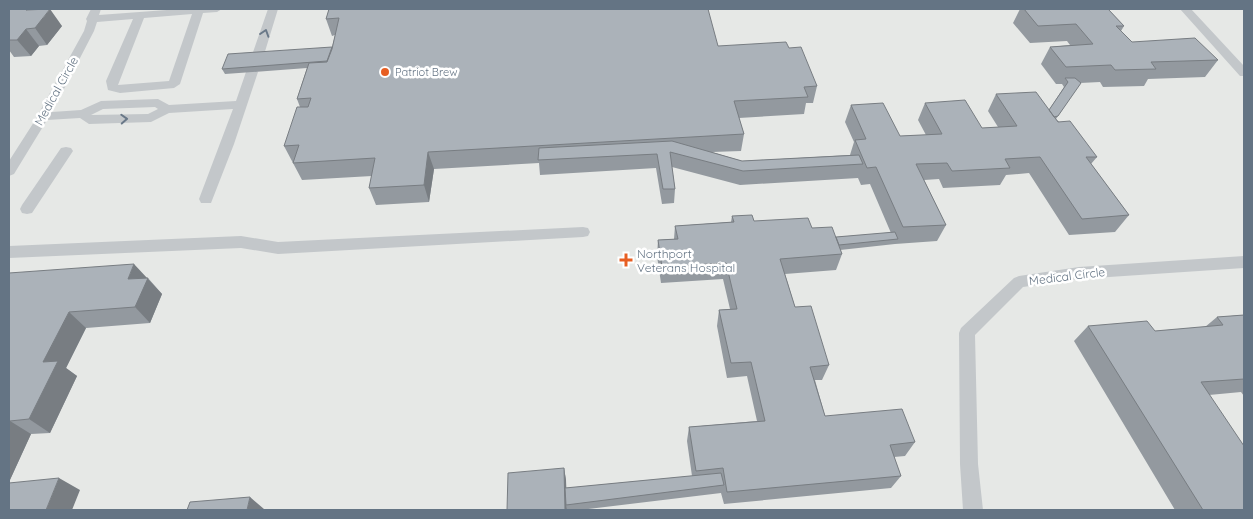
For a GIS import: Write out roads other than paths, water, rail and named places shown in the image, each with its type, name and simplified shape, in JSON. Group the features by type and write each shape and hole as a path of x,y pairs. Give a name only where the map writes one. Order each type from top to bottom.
{"lane":[{"path":"94,14 140,15 217,9"},
{"path":"257,58 273,9"},
{"path":"1185,9 1243,70"},
{"path":"140,15 112,81 112,87 120,89 174,84 200,10"},
{"name":"Medical Circle","path":"9,171 43,116 88,31 94,14"},
{"path":"206,199 228,144 252,72"},
{"path":"43,116 83,114 89,120 152,118 166,109 241,105"},
{"path":"27,209 66,151"},
{"path":"9,252 241,242 278,248 583,232"},
{"name":"Medical Circle","path":"973,510 969,464 967,333 1006,292 1019,282 1079,273 1244,262"}],"place":[{"name":"Patriot Brew","path":"385,72"},
{"name":"Northport Veterans Hospital","path":"626,260"}]}
